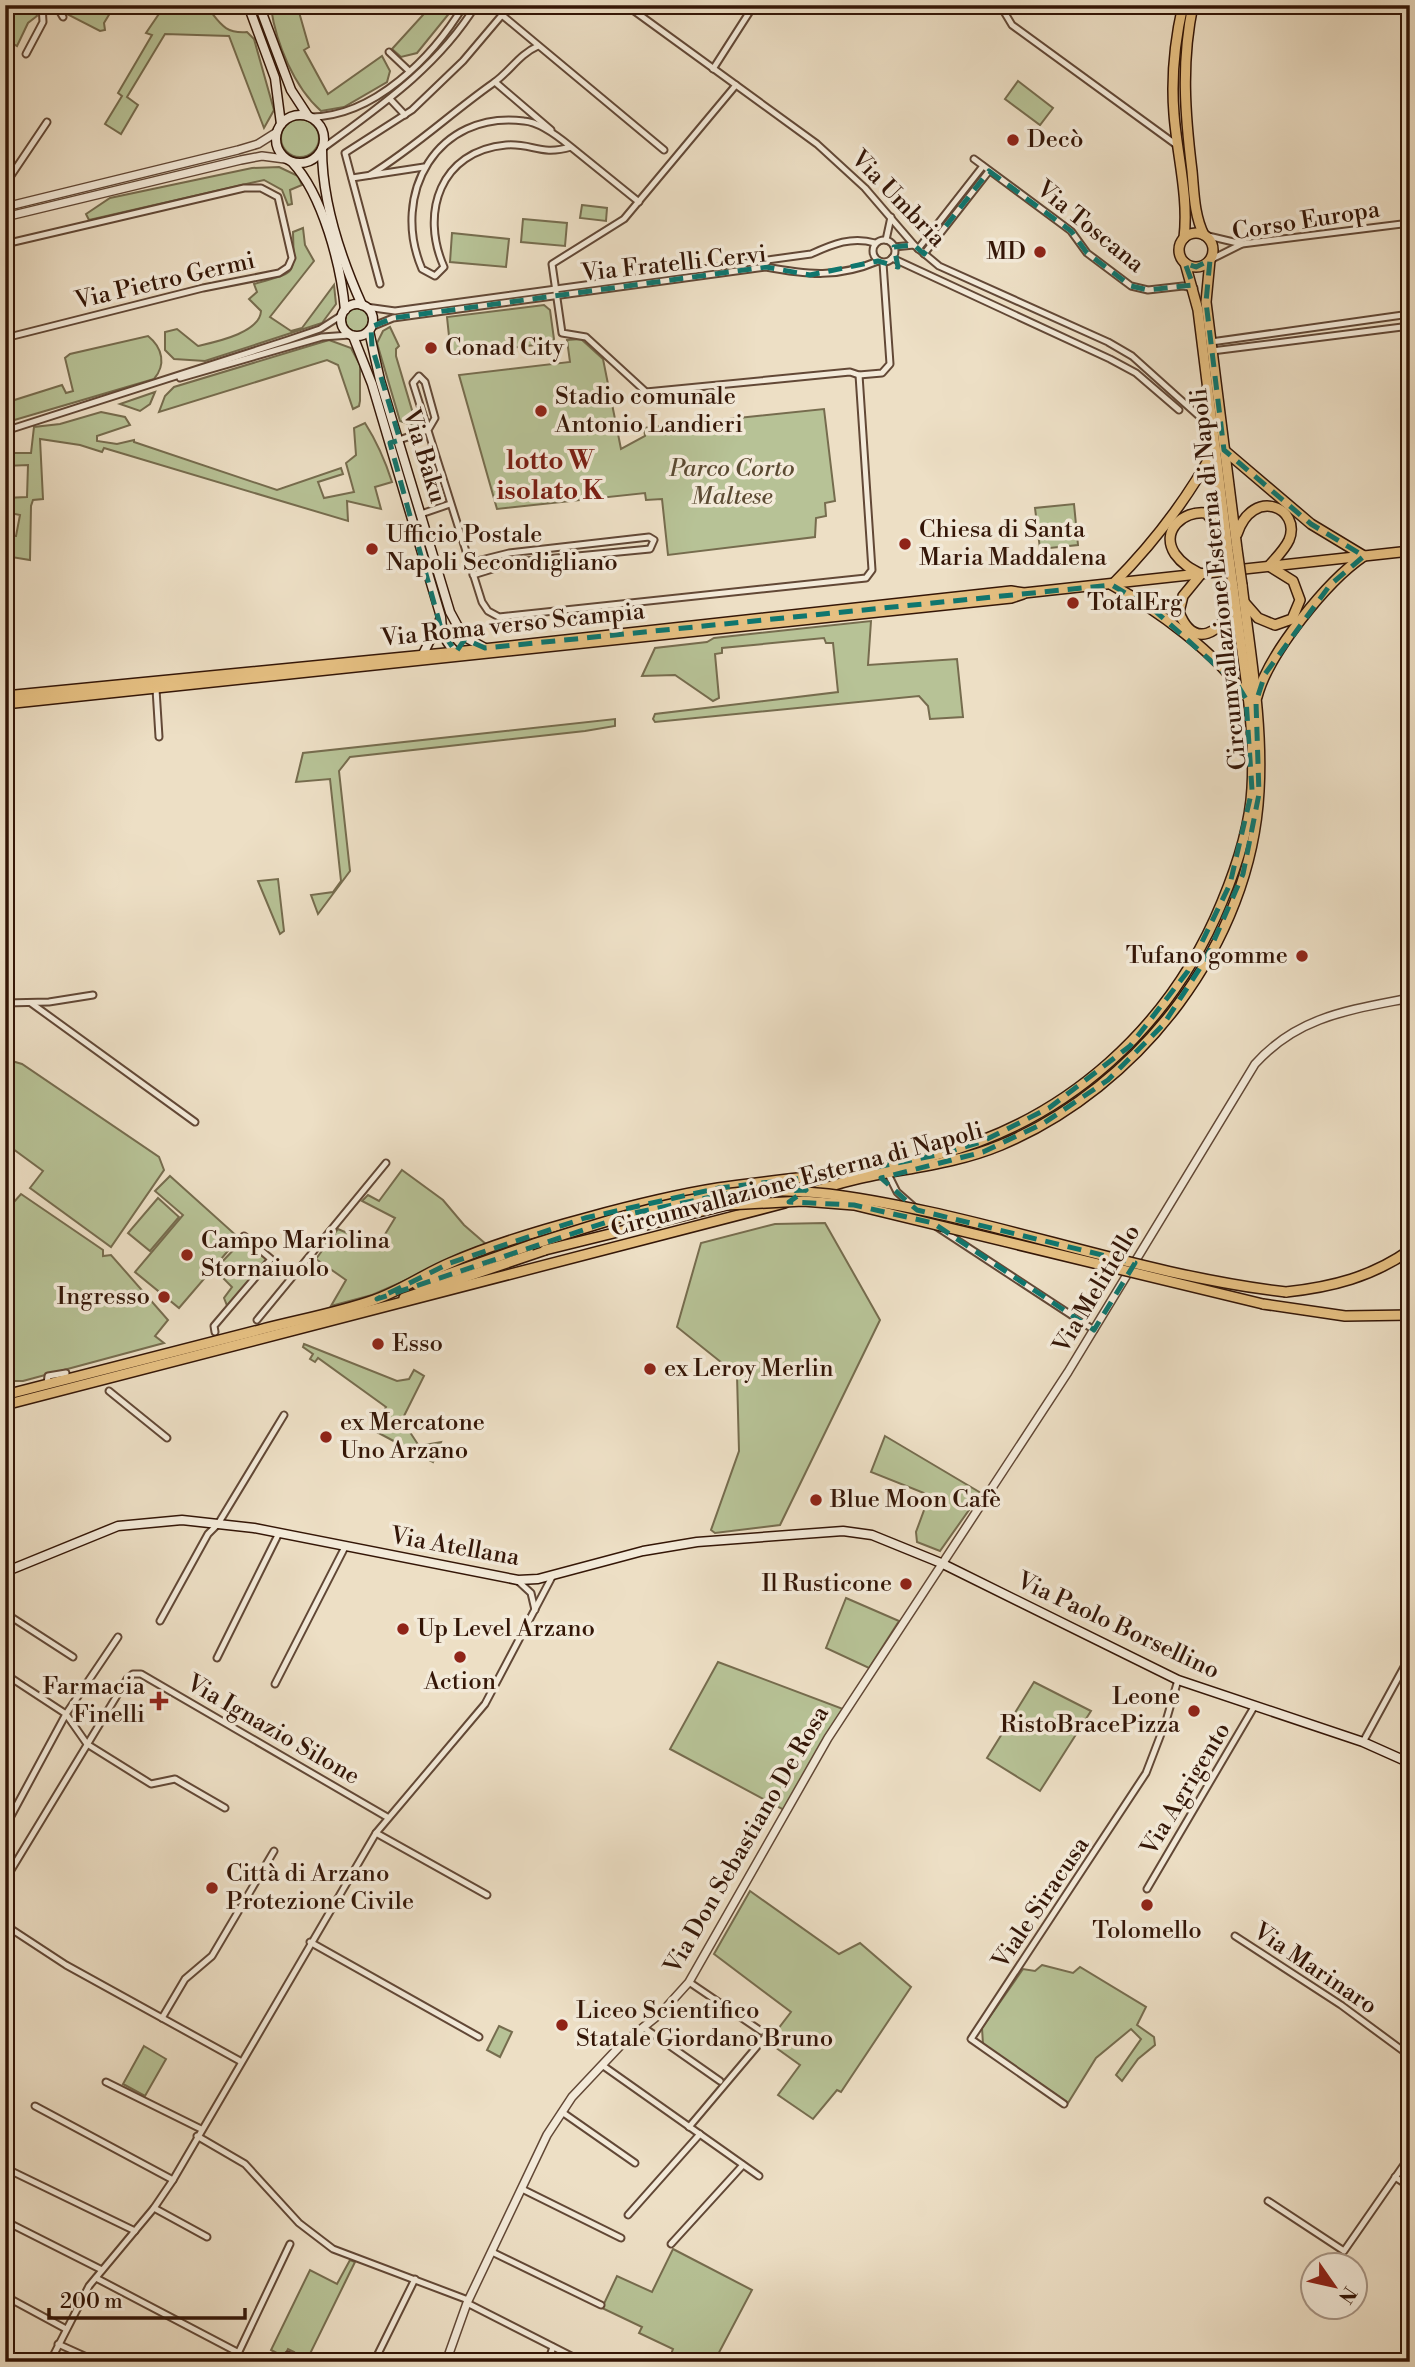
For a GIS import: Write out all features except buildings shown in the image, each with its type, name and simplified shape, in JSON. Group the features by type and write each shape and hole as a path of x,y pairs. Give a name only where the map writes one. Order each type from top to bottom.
{"main road":[{"path":"248,5 275,78 279,128 276,144 311,187 343,285 344,328 352,335 370,329 372,316 350,280 322,183 323,131 309,117 291,90 260,6"},
{"path":"1183,5 1173,77 1185,213 1184,238 1179,248 1185,263 1201,267 1210,260 1213,246 1204,235 1196,208 1184,110 1187,34 1194,5"},
{"path":"279,128 292,116 309,117"},
{"path":"289,160 304,163 314,159 322,149"},
{"path":"1184,238 1193,233 1204,235"},
{"name":"Circumvallazione Esterna di Napoli","path":"5,1405 764,1210 843,1182 983,1152 1044,1123 1108,1080 1163,1025 1191,984 1218,936 1246,864 1259,794 1206,302 1210,260"},
{"name":"Circumvallazione Esterna di Napoli","path":"1185,263 1194,288 1212,428 1220,449"},
{"path":"343,313 353,305 364,306"},
{"name":"Via Baku","path":"370,329 380,380 450,612 459,631 461,642 456,657"},
{"name":"Via Baku","path":"352,335 390,443 442,617 446,641 456,657"},
{"path":"1220,449 1311,524 1364,556 1330,585 1276,656 1251,701 1212,658 1155,611 1112,585 1131,565 1220,449"},
{"path":"1257,506 1276,507 1283,512 1291,528 1289,539 1269,566 1293,581 1300,592 1297,614 1283,624 1267,624 1239,602 1219,629 1202,634 1187,627 1179,612 1180,605 1201,574 1185,565 1172,549 1170,538 1174,526 1188,514 1206,513 1213,517 1232,543 1241,523 1257,506"},
{"name":"Via Roma verso Scampia","path":"5,704 423,654 456,657 485,648 997,592 1024,593 1112,585 1410,551"},
{"name":"Via Roma verso Scampia","path":"5,696 456,657 1011,598 1024,593"},
{"path":"423,654 442,617"},
{"path":"459,631 470,641 485,648"},
{"name":"Circumvallazione Esterna di Napoli","path":"5,1395 377,1299 450,1262 585,1218 706,1190 847,1173 925,1158 981,1142 1049,1108 1097,1074 1130,1046 1165,1006 1213,924 1244,841 1252,790 1251,701"},
{"path":"377,1299 531,1245 634,1213 726,1194 774,1191 847,1195 991,1225 1173,1273 1286,1292 1326,1287 1361,1277 1389,1264 1410,1250"},
{"path":"350,1316 545,1250 727,1205 803,1201 854,1205 1284,1308 1345,1316 1410,1315"},
{"name":"Via Atellana","path":"5,1572 118,1527 182,1520 279,1533 518,1580 553,1575 643,1551 697,1542 843,1531 893,1542 942,1563"},
{"name":"Via Paolo Borsellino","path":"942,1563 1178,1681 1363,1742 1410,1763"}],"street":[{"path":"26,54 43,22 42,5"},
{"path":"56,5 63,17"},
{"path":"309,117 327,117 359,107 408,71 436,43 464,5"},
{"path":"322,149 390,99 431,62 476,5"},
{"name":"Via Umbria","path":"626,5 844,167 916,247 939,266 1108,342 1132,356 1212,428"},
{"path":"713,69 754,5"},
{"path":"1000,5 1012,25 1178,146"},
{"path":"459,13 468,18"},
{"path":"380,284 345,153 405,115 463,61 502,15 664,150"},
{"path":"370,175 416,145 474,95 495,82 517,58 538,46"},
{"path":"389,52 408,71"},
{"path":"495,82 639,202"},
{"name":"Via Fratelli Cervi","path":"555,291 552,264 624,219 736,85"},
{"path":"390,99 405,115"},
{"path":"561,139 525,121 500,121 458,135 424,167 418,179 409,218 415,253 422,269 435,276 443,267 432,227 435,204 443,182 461,162 491,148 509,145 548,152 570,146"},
{"path":"47,122 6,183 8,206 238,150 258,144 279,128"},
{"path":"5,216 241,160 262,156 289,160"},
{"name":"Via Toscana","path":"974,159 1072,231 1087,253 1131,286 1148,290 1184,286 1194,288"},
{"path":"886,240 894,247 916,247 983,166"},
{"path":"352,178 424,167"},
{"path":"924,254 989,171"},
{"name":"Via Pietro Germi","path":"5,244 244,188 261,188 278,197 292,258 288,267 279,273 203,288 5,338"},
{"path":"886,240 891,217"},
{"name":"Corso Europa","path":"1210,260 1242,244 1410,223"},
{"path":"1204,235 1242,244"},
{"name":"Via Fratelli Cervi","path":"370,329 393,318 555,291 811,254 835,243 853,240 876,243"},
{"path":"555,291 562,333 586,337 646,392 850,372 859,375 883,373 890,365 881,262 873,254 876,243 886,240"},
{"path":"892,258 894,247"},
{"path":"881,262 892,258 1128,369 1179,410"},
{"name":"Via Fratelli Cervi","path":"364,306 394,311 766,267 810,275 856,270 881,262"},
{"path":"5,431 174,379 320,329 343,313"},
{"path":"1211,347 1410,314"},
{"path":"1211,347 1410,326"},
{"path":"174,379 190,377 322,337 352,335"},
{"path":"390,443 428,430 435,415 425,382 419,376 413,383 428,430 450,504 484,607 492,614 507,618 869,576 872,570 859,375"},
{"path":"1195,412 1209,406"},
{"path":"421,514 450,504"},
{"path":"469,563 509,553 649,537 654,540 650,549 515,562 473,575"},
{"path":"156,685 159,737"},
{"path":"5,1003 31,1003 93,995"},
{"name":"Via Melitiello","path":"942,1563 1094,1330 1255,1063 1285,1036 1304,1024 1410,998"},
{"path":"31,1003 195,1122"},
{"path":"257,1320 386,1163"},
{"path":"888,1174 897,1192 948,1237 1094,1330"},
{"path":"215,1332 214,1326 271,1259 244,1236 241,1240"},
{"path":"47,1384 48,1376 66,1373"},
{"path":"109,1391 167,1438"},
{"path":"160,1621 208,1534 218,1524 284,1415"},
{"path":"217,1658 279,1533"},
{"path":"275,1684 345,1548"},
{"name":"Via Don Sebastiano De Rosa","path":"446,2362 468,2301 547,2135 562,2112 625,2040 673,2001 689,1982 828,1738 942,1563"},
{"path":"50,2362 96,2278 154,2208 173,2179 376,1833 485,1704 553,1575"},
{"path":"518,1580 531,1593 535,1610"},
{"path":"5,1613 73,1657"},
{"path":"5,1805 13,1813 66,1714 118,1637"},
{"path":"1363,1742 1410,1656"},
{"path":"5,1674 66,1714 87,1744 151,1784 175,1779 225,1808"},
{"name":"Via Ignazio Silone","path":"87,1744 127,1679 133,1674 141,1674 387,1817"},
{"name":"Viale Siracusa","path":"1064,2104 971,2039 1146,1773 1178,1681"},
{"name":"Via Agrigento","path":"1147,1889 1254,1707"},
{"path":"5,1880 87,1744"},
{"path":"376,1833 487,1895"},
{"path":"162,2018 185,1979 212,1956 274,1851"},
{"path":"5,1926 8,1932 240,2061"},
{"name":"Via Marinaro","path":"1235,1936 1348,2010 1410,2056"},
{"path":"310,1942 479,2037"},
{"path":"689,1982 763,2034 689,2127"},
{"path":"643,2027 719,2081"},
{"path":"602,2065 759,2176"},
{"path":"106,2082 201,2129"},
{"path":"35,2106 173,2179"},
{"path":"562,2112 635,2163"},
{"path":"628,2215 700,2134"},
{"path":"197,2136 246,2164 299,2223 333,2249 468,2301 583,2362"},
{"path":"1268,2201 1344,2251 1410,2156"},
{"path":"671,2244 743,2165"},
{"path":"5,2168 135,2231"},
{"path":"1395,2177 1410,2187"},
{"path":"522,2189 621,2238"},
{"path":"154,2208 207,2237"},
{"path":"5,2221 102,2270"},
{"path":"234,2362 290,2244"},
{"path":"492,2252 601,2305"},
{"path":"96,2278 239,2353"},
{"path":"374,2362 415,2280"},
{"path":"5,2296 66,2329"},
{"path":"58,2344 98,2362"},
{"path":"548,2362 553,2347"}],"highlighted area":[{"path":"989,171 1071,231 1087,253 1131,286 1148,290 1193,285 1185,263 1196,267 1210,260 1206,302 1224,450 1311,524 1364,556 1330,585 1265,674 1256,702 1259,794 1243,874 1206,959 1163,1025 1108,1080 1044,1123 983,1152 881,1178 917,1210 1135,1263 1094,1330 933,1223 854,1205 789,1202 806,1190 726,1194 634,1213 377,1299 450,1263 585,1218 719,1188 847,1173 937,1155 981,1142 1049,1108 1130,1046 1188,971 1230,884 1252,790 1246,699 1237,684 1155,611 1112,585 485,648 465,639 456,652 442,632 390,443 400,440 372,347 371,327 393,318 766,267 810,275 878,261 898,267 894,247 914,245 924,254"}],"green space":[{"path":"33,5 37,16 28,23 17,46 5,39 5,12"},
{"path":"62,5 115,5 104,23 105,30 100,31 61,11"},
{"path":"165,5 205,5 226,28 247,32 254,39 274,110 264,128 229,36 165,34 127,97 138,105 121,134 105,124 122,96 118,93 152,35 146,33"},
{"path":"297,5 309,47 304,50 328,94 382,56 390,71 387,82 344,107 321,111 302,90 288,64 273,21 271,8"},
{"path":"432,5 456,5 417,53 401,57 392,49"},
{"path":"1018,81 1053,108 1040,125 1005,99"},
{"path":"300,119 313,125 319,138 313,151 300,157 287,151 281,138 287,125"},
{"path":"279,167 298,176 302,185 290,190 292,204 288,205 282,190 264,180 89,220 86,214 110,198 252,168"},
{"path":"582,205 607,208 606,221 580,218"},
{"path":"523,219 567,223 565,246 521,242"},
{"path":"303,228 305,245 314,261 270,317 291,331 302,328 334,285 336,304 322,323 205,361 174,359 165,350 165,332 177,329 198,346 236,335 253,325 259,319 261,311 249,299 257,292 254,284 279,277 290,270 294,257 293,232"},
{"path":"452,233 509,239 506,267 450,262"},
{"path":"544,305 550,310 554,339 551,343 451,355 447,317"},
{"path":"357,308 366,311 369,320 366,329 357,332 348,329 345,320 348,311"},
{"path":"390,327 399,346 396,356 417,427 400,421 377,343 383,331"},
{"path":"148,336 157,346 161,357 160,368 154,379 11,421 5,403 62,385 66,393 73,391 65,358 70,354"},
{"name":"Parco Corto Maltese","path":"581,339 603,359 621,449 645,436 644,428 824,409 835,501 825,503 826,516 816,518 815,537 668,555 662,499 646,500 645,493 497,509 459,375 570,362 567,340"},
{"path":"329,340 351,348 360,365 360,401 359,406 353,409 338,365 327,360 159,412 165,396 174,387"},
{"path":"155,392 150,404 140,411 120,404"},
{"path":"101,412 125,417 130,425 97,436 97,441 117,444 134,440 277,490 341,468 343,474 318,482 324,498 354,492 346,463 356,455 354,428 365,423 392,482 375,487 381,509 347,501 348,521 104,448 102,452 80,445 40,439 43,499 33,500 31,506 30,560 5,556 5,536 16,536 20,515 5,512 5,498 27,497 28,465 5,466 5,453 31,453 34,427 60,424"},
{"path":"1074,504 1078,545 1040,549 1035,508"},
{"path":"871,621 868,665 957,659 963,717 930,719 928,706 919,696 655,722 653,719 655,714 838,692 833,643 826,643 824,638 722,648 722,653 715,654 719,698 713,701 675,675 642,676 655,648 707,642 714,638"},
{"path":"615,719 615,726 585,731 350,757 339,771 350,871 318,914 311,895 333,892 341,881 330,779 296,782 303,753"},
{"path":"278,879 284,931 280,934 258,881"},
{"path":"5,1059 22,1064 159,1157 164,1170 111,1247 30,1188 43,1171 5,1143"},
{"path":"402,1170 443,1200 464,1225 487,1245 372,1295 331,1306 346,1280 316,1259 338,1229 371,1243 376,1249 395,1218 362,1201 368,1195 379,1201"},
{"name":"Campo Mariolina Stornaiuolo","path":"170,1176 239,1238 179,1308 135,1272 183,1215 155,1191"},
{"path":"21,1194 103,1250 103,1256 111,1255 168,1320 155,1336 164,1343 23,1381 9,1381 5,1377 5,1212"},
{"path":"158,1198 179,1217 150,1251 128,1233"},
{"path":"825,1223 880,1320 780,1525 715,1533 711,1530 739,1451 737,1375 677,1327 701,1243 775,1224"},
{"path":"245,1238 268,1259 228,1308 224,1298 232,1287 223,1278 226,1274 217,1267"},
{"path":"304,1344 397,1381 409,1379 414,1370 424,1376 402,1420 419,1446 441,1442 433,1462 373,1430 386,1407 318,1358 315,1362 310,1359 313,1354 303,1347"},
{"path":"885,1436 981,1493 940,1551 917,1542 916,1532 927,1502 924,1493 871,1472"},
{"path":"846,1598 899,1621 869,1668 826,1648"},
{"path":"718,1662 843,1709 784,1810 670,1749"},
{"path":"1034,1682 1091,1711 1040,1791 987,1758"},
{"path":"750,1891 839,1954 860,1943 911,1987 841,2092 837,2090 813,2119 778,2095 800,2065 768,2042 791,2012 714,1954"},
{"path":"1042,1965 1073,1973 1080,1967 1146,2007 1137,2025 1154,2037 1155,2045 1138,2059 1122,2081 1116,2075 1141,2039 1131,2029 1096,2058 1068,2103 983,2044 982,2028 1023,1969 1035,1971"},
{"path":"499,2026 512,2032 500,2057 487,2050"},
{"path":"144,2046 166,2059 145,2096 123,2084"},
{"path":"673,2249 752,2290 714,2362 668,2362 673,2349 639,2333 642,2327 602,2308 617,2276 652,2292"},
{"path":"350,2260 355,2262 306,2362 290,2360 294,2352 288,2349 284,2357 271,2350 310,2270 337,2284"}],"place":[{"name":"Decò","path":"1013,140"},
{"name":"MD","path":"1040,252"},
{"name":"Conad City","path":"431,348"},
{"name":"Stadio comunale Antonio Landieri","path":"541,411"},
{"name":"Chiesa di Santa Maria Maddalena","path":"905,544"},
{"name":"Ufficio Postale Napoli Secondigliano","path":"372,549"},
{"name":"TotalErg","path":"1073,603"},
{"name":"Tufano gomme","path":"1302,956"},
{"name":"Campo Mariolina Stornaiuolo","path":"187,1255"},
{"name":"Ingresso","path":"164,1297"},
{"name":"Esso","path":"378,1344"},
{"name":"ex Leroy Merlin","path":"650,1369"},
{"name":"ex Mercatone Uno Arzano","path":"326,1437"},
{"name":"Blue Moon Cafè","path":"816,1500"},
{"name":"Il Rusticone","path":"906,1584"},
{"name":"Up Level Arzano","path":"403,1629"},
{"name":"Action","path":"460,1657"},
{"name":"Farmacia Finelli","path":"159,1701"},
{"name":"Leone RistoBracePizza","path":"1194,1711"},
{"name":"Città di Arzano Protezione Civile","path":"212,1888"},
{"name":"Tolomello","path":"1147,1905"},
{"name":"Liceo Scientifico Statale Giordano Bruno","path":"562,2025"}],"district":[{"name":"lotto W isolato K","path":"550,476"}]}
